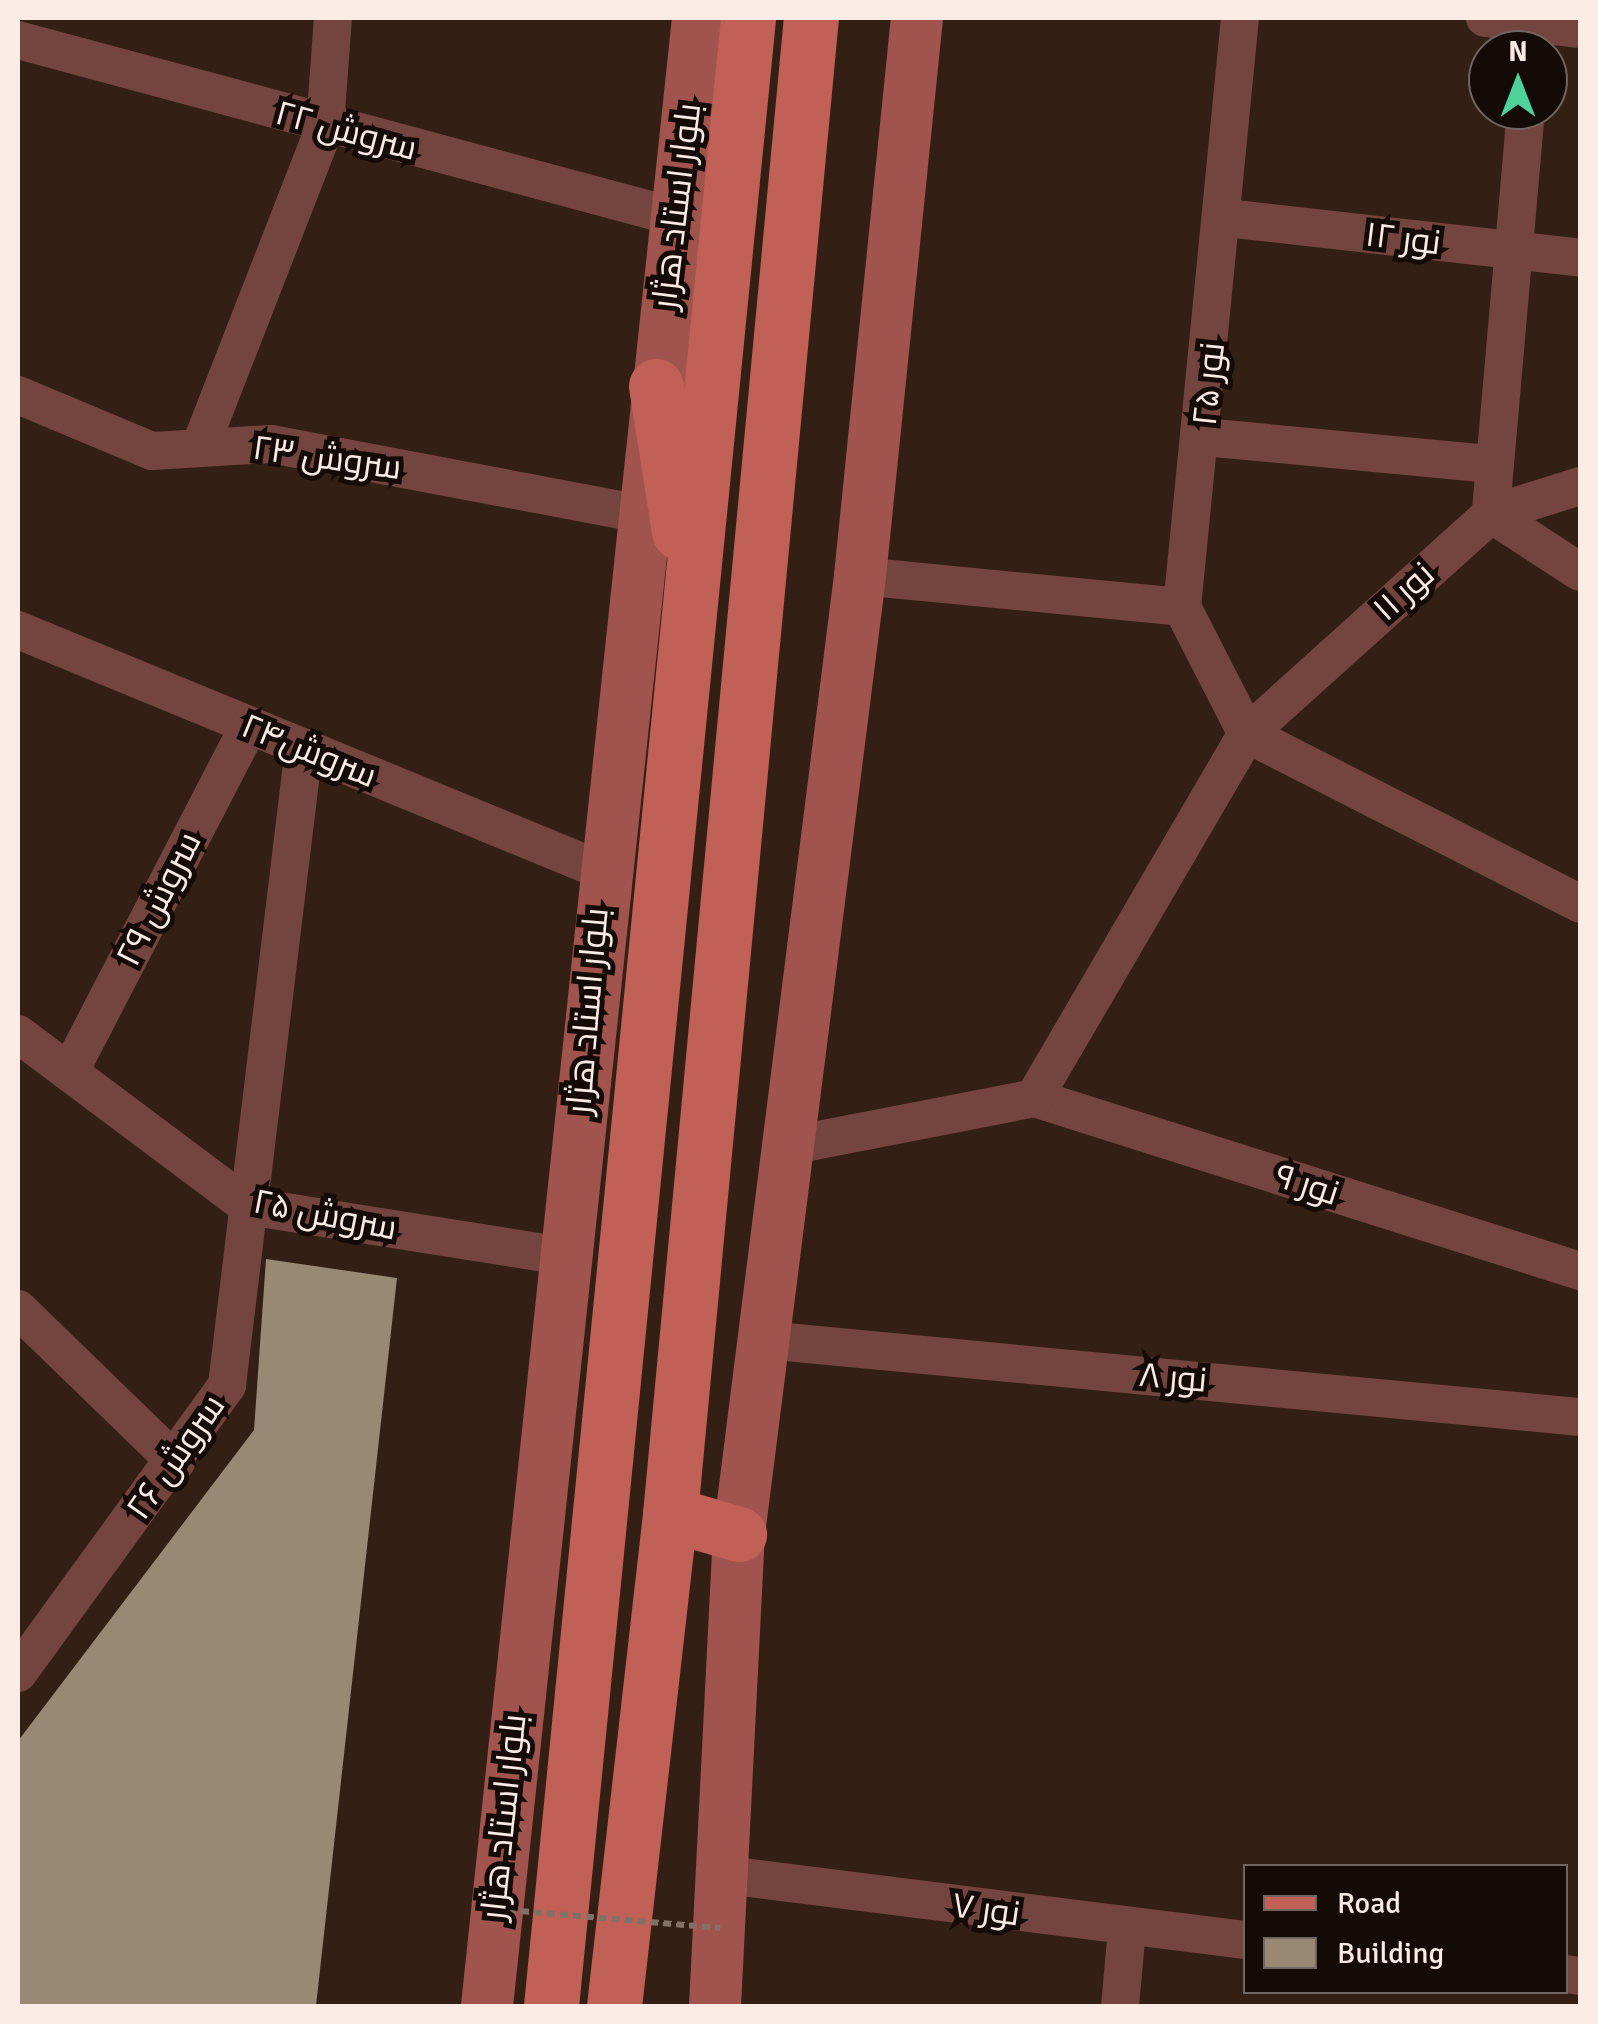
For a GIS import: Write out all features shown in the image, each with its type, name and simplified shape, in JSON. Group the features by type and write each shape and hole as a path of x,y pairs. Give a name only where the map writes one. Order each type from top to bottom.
{"main road":[{"name":"بلوار استاد هژار","path":"487,2006 601,870 646,514 656,386 698,18"},
{"name":"بلوار استاد هژار","path":"551,2006 748,18"},
{"path":"614,2006 670,1514 811,18"},
{"path":"715,2006 726,1875 739,1534 860,576 917,18"},
{"path":"656,386 691,613"},
{"path":"670,1514 739,1534"}],"street":[{"path":"202,442 325,126 333,18"},
{"name":"نور ۲۵","path":"1182,607 1226,218 1240,18"},
{"path":"1484,18 1516,30"},
{"name":"سروش ۲۲","path":"18,40 325,126 676,217"},
{"path":"1523,130 1488,464 1490,514 1580,572"},
{"name":"نور ۱۲","path":"1226,218 1580,258"},
{"name":"سروش ۲۳","path":"18,395 120,443 152,451 202,442 272,444 646,514"},
{"path":"1204,437 1488,464"},
{"name":"نور ۱۱","path":"1034,1098 1247,734 1490,514 1580,486"},
{"path":"860,576 1182,607 1247,734 1580,904"},
{"name":"سروش۲۴","path":"18,630 248,728 601,870"},
{"name":"سروش ۲۹","path":"70,1071 248,728"},
{"name":"سروش ۲۶","path":"18,1674 176,1462 227,1384 304,748"},
{"name":"سروش ۲۵","path":"18,1034 248,1206 565,1256"},
{"path":"788,1146 1034,1098"},
{"name":"نور ۹","path":"1034,1098 1580,1271"},
{"path":"18,1309 176,1462"},
{"name":"نور ۸","path":"765,1340 1580,1417"},
{"name":"نور ۷","path":"726,1875 1127,1929 1243,1940"},
{"path":"1120,2006 1127,1929"}],"path":[{"path":"495,1909 720,1928"}],"building":[{"path":"266,1259 397,1278 316,2006 18,2006 18,1741 254,1430"}]}
